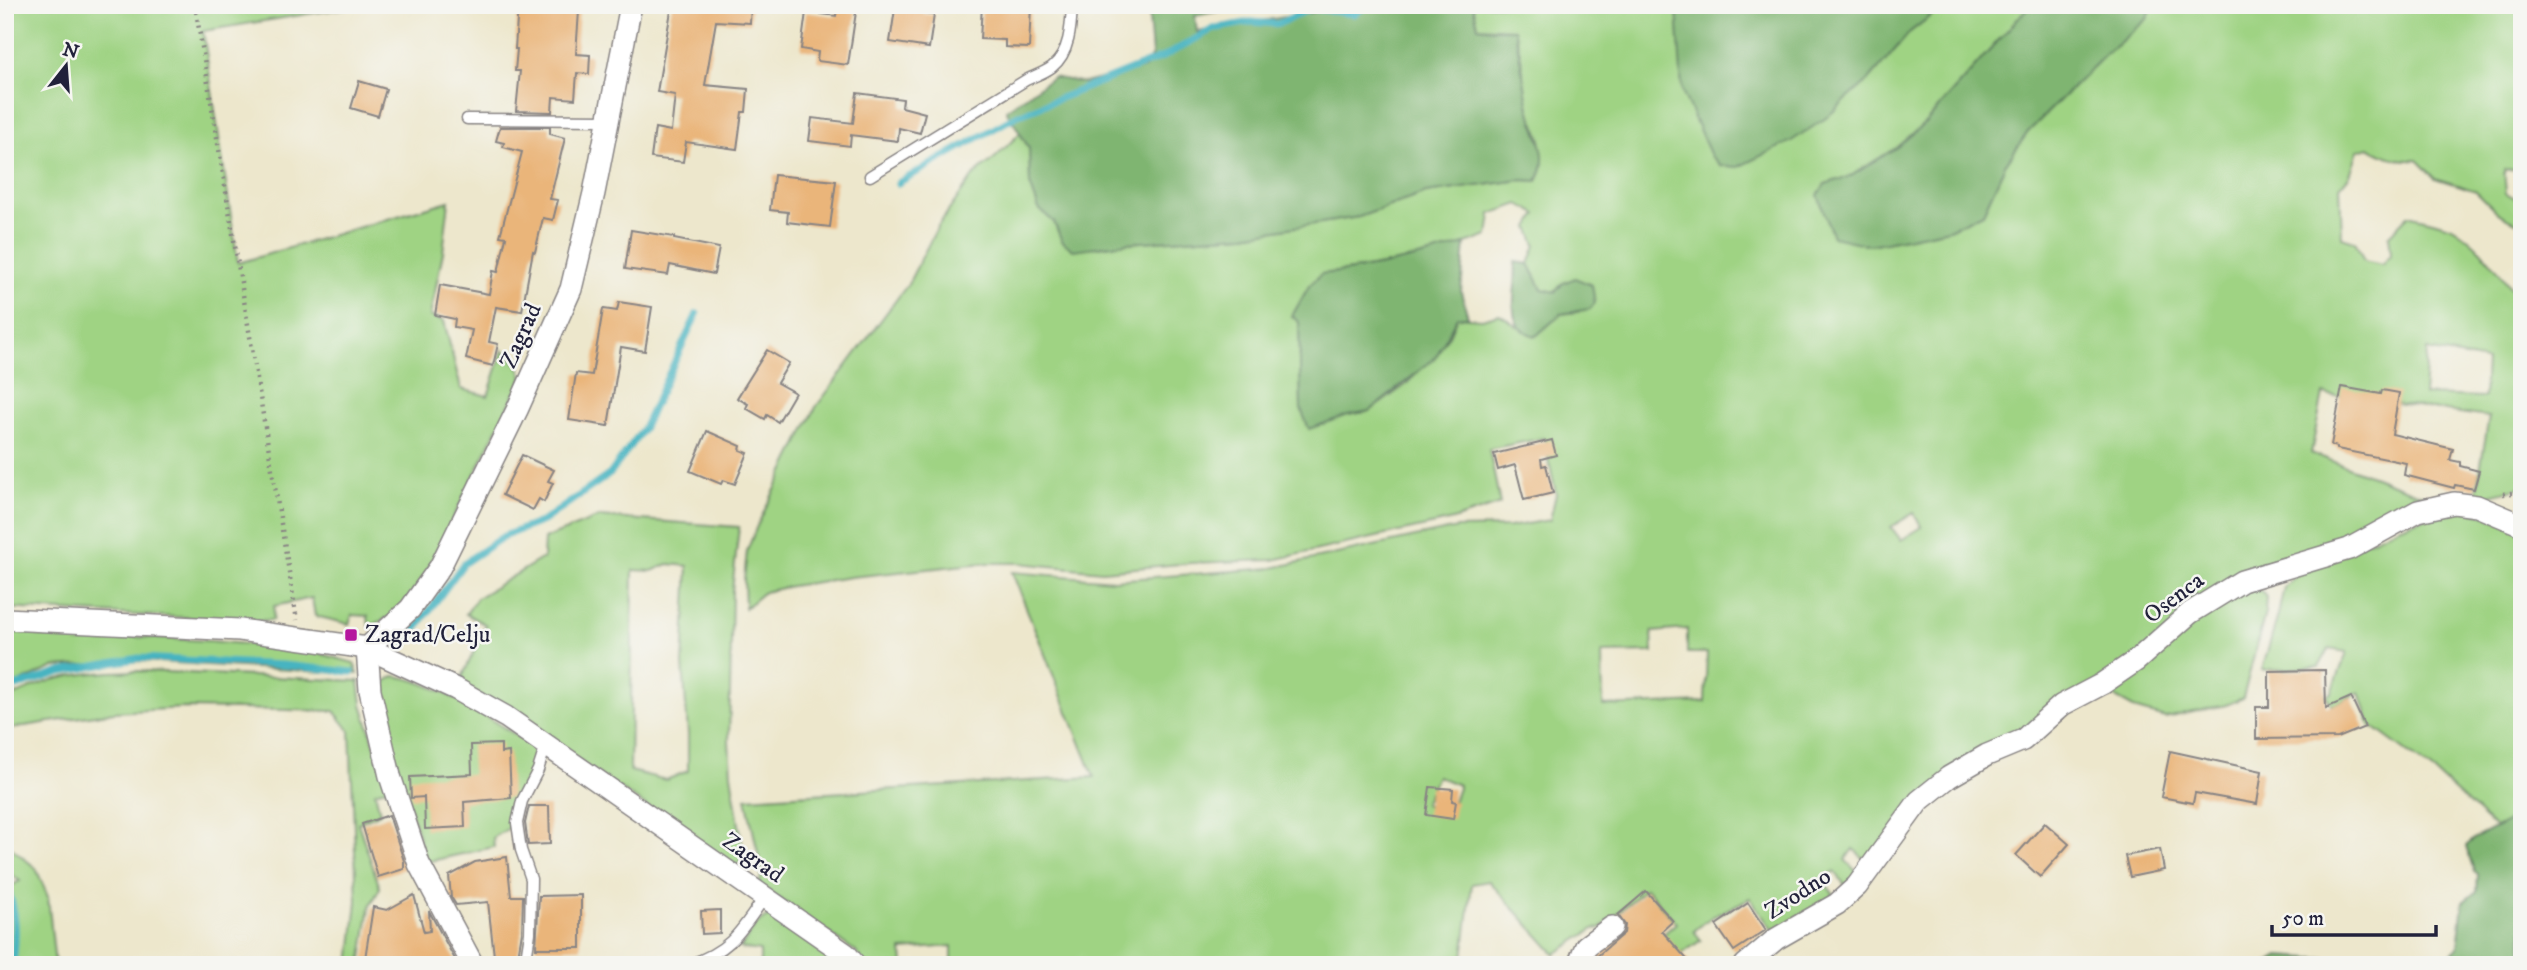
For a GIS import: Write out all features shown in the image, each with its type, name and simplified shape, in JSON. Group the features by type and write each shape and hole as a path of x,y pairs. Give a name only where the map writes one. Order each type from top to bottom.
{"street":[{"name":"Zagrad","path":"367,648 410,609 440,568 517,410 571,289 594,193 631,5"},
{"name":"Osenca","path":"1898,828 1919,801 1949,777 1986,755 2023,740 2062,705 2102,684 2137,660 2190,613 2242,581 2349,549 2418,511 2454,503 2477,506 2522,525"},
{"name":"Zagrad","path":"5,619 240,630 367,648 486,706 846,954 855,965"},
{"path":"367,648 370,690 390,776 419,864 473,965"},
{"name":"Zvodno","path":"1745,965 1776,939 1837,904 1857,886 1898,828"},
{"path":"1578,965 1586,947 1612,928"}],"lane":[{"path":"870,177 1053,66 1064,50 1071,32 1072,5"},
{"path":"467,119 608,120"},
{"path":"525,965 530,941 531,879 521,850 517,823 522,801 538,770 546,745"},
{"path":"688,965 713,956 741,932 764,898"}],"path":[{"path":"195,5 300,638"}],"green space":[{"path":"5,5 363,5 203,31 238,263 449,201 443,252 430,316 444,321 461,389 488,396 503,350 518,364 523,377 426,573 398,613 369,627 368,616 352,615 349,624 315,616 312,598 274,606 273,620 251,621 5,608"},
{"path":"1148,5 1223,5 1224,10 1195,16 1197,32 1356,5 1473,5 1478,27 1514,29 1530,113 1543,151 1537,181 1521,180 1426,193 1359,217 1244,235 1127,243 1073,250 1062,241 1054,222 1039,209 1030,184 1029,148 1006,110 1053,77 1084,83 1145,68 1152,55"},
{"path":"1473,5 1678,5 1677,10 1870,79 1910,32 1945,5 2030,5 1925,123 1897,147 1851,176 1825,184 1870,245 1949,229 1983,213 2005,165 2028,132 2104,56 2147,19 2153,5 2522,5 2522,168 2504,170 2506,193 2515,198 2522,197 2522,227 2498,213 2476,191 2435,178 2417,160 2392,158 2369,147 2358,150 2350,175 2340,187 2342,237 2355,241 2364,261 2382,265 2391,254 2389,235 2409,215 2441,223 2467,237 2485,254 2522,305 2522,487 2475,499 2489,417 2323,394 2311,453 2425,496 2425,504 2365,535 2266,570 2027,730 1974,754 1868,862 1853,849 1845,860 1861,876 1847,888 1835,872 1822,879 1837,899 1775,934 1750,898 1710,918 1694,931 1701,940 1666,965 1642,953 1676,923 1646,888 1601,928 1594,929 1555,954 1489,881 1472,884 1462,965 952,965 952,946 902,950 903,965 866,965 855,951 759,885 762,872 746,798 1094,777 1012,572 1114,580 1272,568 1457,528 1509,527 1550,520 1556,494 1544,438 1489,449 1500,504 1453,520 1273,560 1191,563 1102,571 1019,563 984,563 791,586 764,592 745,608 747,551 816,407 908,284 938,226 973,176 1020,133 1029,149 1030,184 1039,209 1054,222 1062,241 1099,247 1244,235 1359,217 1426,193 1521,180 1537,181 1541,139 1528,107 1514,29 1478,27","holes":["1519,204 1537,214 1529,227 1536,245 1529,264 1542,289 1555,292 1563,283 1578,312 1561,314 1536,336 1499,314 1482,319 1457,317 1449,336 1407,384 1370,411 1309,428 1301,409 1299,321 1292,316 1309,286 1321,274 1406,260 1448,250 1488,236 1491,214","2427,350 2486,361 2484,397 2424,395","1914,513 1922,527 1901,540 1891,527","1687,629 1687,653 1707,653 1705,702 1603,706 1602,653 1653,652 1652,632","1437,776 1459,785 1449,813 1424,804"]},
{"path":"1678,5 1945,5 1910,32 1870,79 1826,118 1790,142 1738,167 1721,166 1711,156 1682,91"},
{"path":"2030,5 2153,5 2147,19 2104,56 2028,132 2005,165 1983,213 1949,229 1869,245 1833,237 1818,195 1825,184 1851,176 1897,147 1925,123"},
{"path":"1465,244 1461,292 1468,317 1457,317 1436,357 1370,411 1348,415 1309,429 1301,409 1299,322 1292,316 1309,286 1321,274 1394,263"},
{"path":"1515,262 1529,264 1542,289 1555,292 1563,283 1575,278 1592,285 1595,303 1590,309 1561,314 1536,336 1525,331 1514,316"},
{"path":"2447,510 2471,510 2522,530 2522,794 2513,819 2495,828 2434,772 2370,725 2360,692 2332,706 2326,696 2332,692 2347,652 2329,649 2319,667 2262,670 2284,587 2300,572 2398,527"},
{"path":"599,517 739,527 732,591 729,742 731,774 744,857 736,866 460,682 486,625 466,614 477,598 543,558 544,539","holes":["668,564 688,566 683,664 688,771 666,780 630,771 633,570 652,571"]},
{"path":"2250,586 2261,591 2266,597 2265,613 2243,698 2226,705 2165,718 2137,710 2117,699 2106,687 2195,615"},
{"path":"5,630 304,649 354,663 358,674 141,661 54,667 5,689"},
{"path":"143,671 359,681 362,704 388,788 375,792 380,813 358,823 380,888 370,906 361,965 350,965 357,901 350,731 334,711 185,708 114,712 5,729 5,701 22,692 55,679 72,676"},
{"path":"394,676 410,679 448,695 537,749 533,773 514,808 509,828 493,838 494,847 426,862 381,709 382,684"},
{"path":"2522,794 2522,965 2442,965 2458,947 2463,902 2477,891 2478,874 2474,871 2466,846 2475,838 2513,819"},
{"path":"5,843 36,868 48,897 55,965 5,965 5,889 20,881 5,871"},
{"path":"771,914 843,965 760,965 760,951 740,948 756,925"},
{"path":"2279,956 2356,961 2372,965 2264,965"}],"building":[{"path":"518,5 551,5 550,8 579,11 576,54 590,55 589,74 577,73 575,99 553,97 552,112 516,111 520,71 515,71"},
{"path":"672,5 751,5 750,23 716,21 705,85 748,89 746,112 742,112 737,149 686,142 683,162 651,158 655,128 671,131 675,95 657,92"},
{"path":"982,5 1031,5 1029,48 1005,47 1005,40 980,39"},
{"path":"907,6 924,10 924,14 934,15 929,48 890,42 895,9 906,10"},
{"path":"837,9 856,12 848,65 817,61 818,52 801,49 806,12 836,16"},
{"path":"359,81 386,89 378,116 351,108"},
{"path":"857,93 903,99 902,107 925,113 920,133 899,128 898,141 851,135 850,146 809,141 812,118 853,123"},
{"path":"500,127 550,127 550,134 565,138 550,199 558,200 553,220 543,218 535,252 533,251 522,311 496,307 489,342 498,344 493,366 466,359 472,330 454,327 455,319 435,315 440,285 489,294 493,271 498,272 506,237 500,236 522,152 503,147 504,143 496,141"},
{"path":"774,175 836,181 830,227 787,222 788,212 770,210"},
{"path":"631,230 719,248 714,274 670,265 668,275 625,269"},
{"path":"619,302 652,307 645,351 621,347 608,426 569,420 576,373 592,375 603,309 617,311"},
{"path":"767,350 789,363 777,383 795,393 778,422 767,415 765,419 746,408 748,404 737,398"},
{"path":"2342,387 2381,394 2382,390 2399,393 2392,434 2453,449 2450,460 2479,471 2474,489 2455,485 2454,488 2404,475 2406,463 2337,449 2331,445"},
{"path":"707,431 741,446 740,450 748,453 735,484 723,480 721,484 690,471"},
{"path":"1552,440 1556,455 1541,459 1542,466 1546,465 1553,493 1524,500 1515,465 1498,470 1494,454"},
{"path":"522,455 554,470 548,481 553,483 544,502 539,499 533,510 502,495"},
{"path":"2325,670 2326,708 2351,697 2365,727 2338,738 2256,739 2256,707 2269,707 2269,671"},
{"path":"501,744 501,753 509,752 511,798 464,802 465,827 425,829 424,797 411,798 410,777 472,774 471,745"},
{"path":"2170,751 2262,771 2257,804 2195,793 2193,803 2161,797"},
{"path":"1430,787 1453,789 1452,801 1456,802 1453,819 1426,815"},
{"path":"529,806 549,806 550,844 528,845 525,823"},
{"path":"389,815 404,861 404,869 378,877 362,824"},
{"path":"2045,823 2069,844 2040,877 2016,855"},
{"path":"2160,849 2164,870 2130,877 2125,856"},
{"path":"507,857 511,896 523,896 522,932 517,962 495,965 488,902 456,905 451,897 449,876 475,862"},
{"path":"1646,891 1673,921 1662,931 1692,965 1592,965 1595,958 1624,933 1625,925 1618,915"},
{"path":"414,895 424,932 430,931 429,911 458,965 364,965 373,907 387,910"},
{"path":"581,895 581,948 536,948 539,896"},
{"path":"1748,903 1766,930 1734,951 1716,925"},
{"path":"720,910 720,933 702,934 701,911"}],"waterway":[{"path":"898,183 1018,115 1165,56 1213,29 1251,22 1278,24 1311,8 1354,14 1368,5"},
{"path":"404,645 464,563 504,536 543,521 610,474 643,429 697,314"},
{"path":"5,690 61,672 139,658 283,665 352,672"},
{"path":"5,884 14,913 13,965"}],"place":[{"name":"Zagrad/Celju","path":"351,635"}]}
